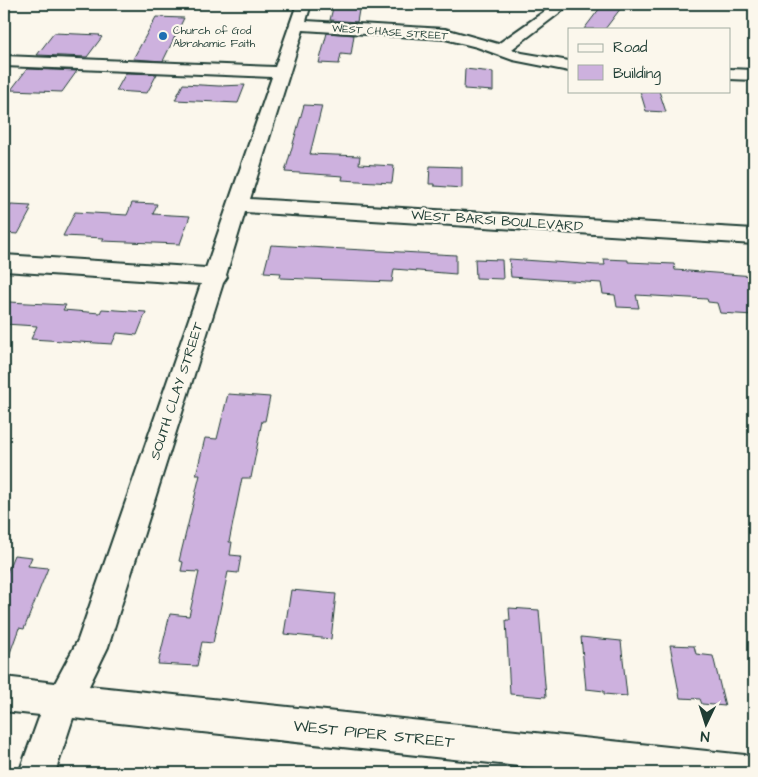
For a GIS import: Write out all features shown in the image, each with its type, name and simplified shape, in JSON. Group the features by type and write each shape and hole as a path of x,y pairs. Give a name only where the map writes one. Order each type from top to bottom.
{"street":[{"path":"499,50 564,4"},
{"name":"WEST CHASE STREET","path":"301,15 445,34 465,38 539,62 568,66"},
{"name":"SOUTH CLAY STREET","path":"36,773 56,716 92,647 216,277 280,72 301,15"},
{"path":"4,61 280,72"},
{"path":"730,74 754,75"},
{"name":"WEST BARSI BOULEVARD","path":"239,205 754,237"},
{"path":"4,263 216,277"},
{"name":"WEST PIPER STREET","path":"4,694 745,773"}],"building":[{"path":"334,4 360,4 357,22 330,20"},
{"path":"603,4 624,4 606,28 585,28"},
{"path":"156,17 184,18 163,61 133,59"},
{"path":"54,33 100,35 102,37 87,57 37,55"},
{"path":"327,33 354,35 351,55 341,54 339,64 319,63"},
{"path":"27,69 77,71 62,92 11,90"},
{"path":"465,69 493,72 493,91 464,89"},
{"path":"126,73 157,74 147,93 116,91"},
{"path":"183,84 245,85 238,103 175,100"},
{"path":"640,92 659,92 666,112 646,111"},
{"path":"304,105 322,106 310,154 360,156 359,164 394,166 392,183 342,180 343,176 285,172"},
{"path":"430,166 462,167 462,188 429,184"},
{"path":"132,203 157,204 153,214 190,216 180,244 102,241 104,238 63,236 75,212 127,215"},
{"path":"11,205 31,206 28,210 31,210 18,234 4,233 4,217"},
{"path":"271,245 456,255 456,274 394,269 392,282 280,278 281,273 264,272"},
{"path":"475,259 502,260 503,279 476,278"},
{"path":"509,259 597,265 605,265 604,259 628,260 628,262 674,264 675,270 754,276 754,315 720,313 717,303 708,302 707,299 636,295 639,308 617,307 615,295 603,294 601,283 511,277"},
{"path":"9,302 66,305 63,310 100,313 102,309 146,312 137,335 117,333 112,344 31,339 37,326 4,324 4,304"},
{"path":"228,394 270,397 265,421 262,421 251,478 242,478 229,542 232,542 230,555 241,556 238,573 228,572 213,643 202,642 197,666 158,664 170,614 189,616 199,572 181,571 183,562 179,561 200,475 196,475 205,438 217,439"},
{"path":"14,555 32,557 28,566 48,568 24,629 19,628 6,664 4,664 4,579"},
{"path":"291,590 336,594 331,639 284,634"},
{"path":"509,608 539,610 546,697 510,694 506,620 510,620"},
{"path":"581,637 621,641 627,696 604,694 604,691 586,689"},
{"path":"670,645 694,646 696,654 713,656 725,706 702,704 700,699 680,698"}],"place":[{"name":"Church of God Abrahamic Faith","path":"163,36"}]}
